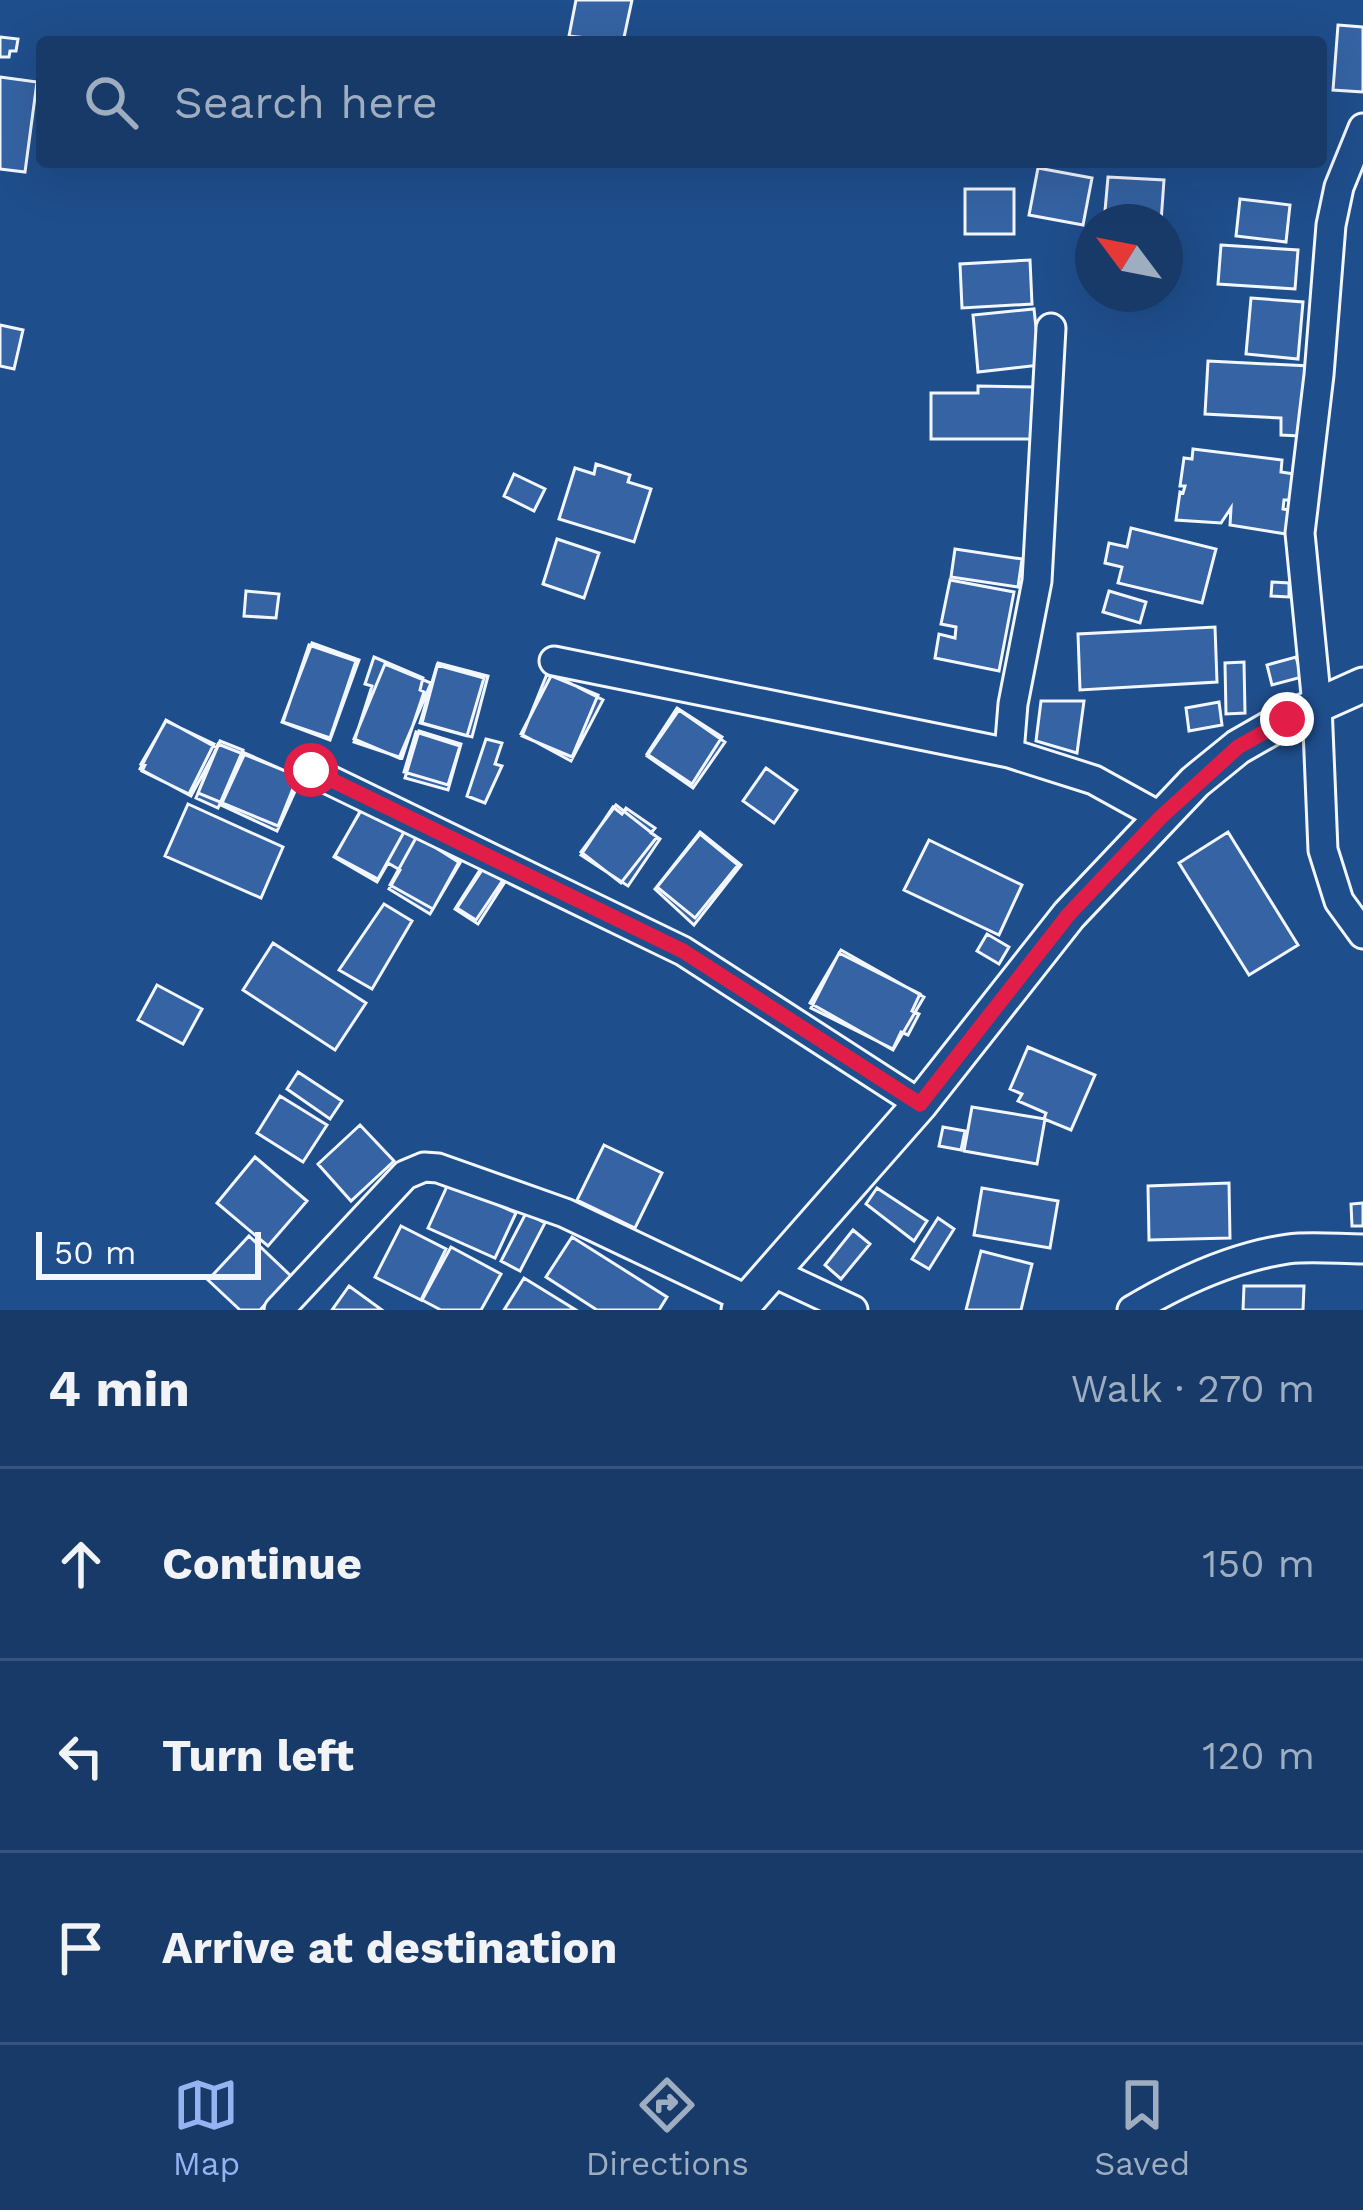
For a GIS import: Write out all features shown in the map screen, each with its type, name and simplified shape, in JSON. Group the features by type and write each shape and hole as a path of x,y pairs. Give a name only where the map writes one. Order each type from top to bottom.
{"street":[{"path":"1363,128 1339,187 1330,225 1319,375 1300,532 1323,850 1339,902 1363,934"},
{"path":"1010,752 1013,704 1037,581 1051,328"},
{"path":"554,661 1010,752 1094,780 1161,817"},
{"path":"279,1310 405,1175 424,1167 439,1168 565,1213 743,1305 920,1104 1069,914 1161,817 1238,747 1363,685"},
{"path":"311,770 683,951 920,1104"},
{"path":"1132,1310 1168,1288 1214,1270 1289,1249 1363,1249"},
{"path":"772,1271 853,1310"}],"building":[{"path":"576,0 632,0 624,36 569,36"},
{"path":"1338,25 1363,27 1363,92 1333,90"},
{"path":"0,37 18,39 9,57 0,57"},
{"path":"0,77 36,82 25,172 0,169"},
{"path":"1038,168 1092,178 1087,204 1075,204 1075,224 1029,215"},
{"path":"1108,177 1164,180 1162,204 1106,204"},
{"path":"965,189 1014,189 1014,234 965,234"},
{"path":"1240,199 1290,205 1286,242 1236,236"},
{"path":"1221,245 1298,250 1295,289 1218,284"},
{"path":"1030,260 1032,304 962,308 960,264"},
{"path":"1251,298 1303,302 1298,359 1246,354"},
{"path":"1034,309 1040,365 978,372 973,315"},
{"path":"0,325 23,330 14,369 0,366"},
{"path":"1208,361 1310,366 1308,405 1301,405 1299,436 1281,435 1281,418 1205,414"},
{"path":"978,386 1038,387 1037,439 931,439 931,393 978,393"},
{"path":"1193,449 1282,460 1281,472 1294,474 1290,500 1284,500 1283,509 1289,510 1286,534 1230,525 1231,508 1221,523 1176,520 1185,486 1180,486 1184,458 1192,459"},
{"path":"596,464 630,475 628,482 651,489 634,542 559,519 575,468 594,474"},
{"path":"514,474 545,489 534,511 504,496"},
{"path":"1131,528 1216,549 1202,603 1118,583 1122,567 1105,563 1109,543 1127,547"},
{"path":"557,539 599,553 584,598 543,584"},
{"path":"955,549 1022,559 1018,587 951,577"},
{"path":"950,580 1014,592 999,671 935,658 939,634 955,638 956,627 941,624"},
{"path":"1272,582 1289,583 1289,597 1271,596"},
{"path":"246,591 279,594 276,618 244,616"},
{"path":"1109,591 1146,602 1140,623 1103,612"},
{"path":"1215,627 1217,682 1080,690 1078,634"},
{"path":"312,643 359,660 330,740 282,722"},
{"path":"309,645 356,661 330,738 283,722"},
{"path":"374,657 423,678 420,690 424,692 402,758 354,742 372,686 365,684"},
{"path":"1296,657 1302,677 1272,685 1267,665"},
{"path":"1244,662 1245,713 1226,714 1225,663"},
{"path":"438,663 488,676 472,737 422,723"},
{"path":"385,664 431,683 399,758 354,739"},
{"path":"437,665 484,678 467,736 420,723"},
{"path":"547,674 598,695 572,757 522,736"},
{"path":"552,674 603,700 571,761 521,734"},
{"path":"1041,701 1084,701 1077,753 1036,741"},
{"path":"1219,702 1222,725 1189,731 1186,708"},
{"path":"677,708 722,737 692,784 647,754"},
{"path":"679,710 725,742 693,788 647,756"},
{"path":"166,720 217,748 191,796 140,769"},
{"path":"166,721 214,744 189,794 142,771 145,765 141,764"},
{"path":"419,731 461,744 448,790 405,778"},
{"path":"416,732 460,746 448,785 404,772"},
{"path":"486,739 502,743 495,764 502,766 485,803 467,796"},
{"path":"220,741 243,750 218,808 196,798"},
{"path":"218,744 298,776 278,826 198,793"},
{"path":"245,753 301,778 277,831 221,805"},
{"path":"766,768 797,790 774,823 743,801"},
{"path":"366,802 460,863 430,914 389,889 400,870 388,863 377,882 334,857"},
{"path":"188,804 283,847 261,898 165,856"},
{"path":"616,805 657,837 621,883 581,852"},
{"path":"613,807 622,814 626,808 655,828 651,833 660,839 628,886 581,855"},
{"path":"362,808 404,832 378,879 335,856"},
{"path":"700,832 741,865 694,925 655,889"},
{"path":"1228,832 1298,945 1249,975 1179,863"},
{"path":"700,834 738,865 695,918 657,887"},
{"path":"417,836 460,860 433,909 390,885"},
{"path":"929,840 1022,885 999,935 904,890"},
{"path":"488,861 507,874 476,920 457,908"},
{"path":"485,862 508,877 478,924 455,909"},
{"path":"384,904 412,921 372,989 339,970"},
{"path":"987,934 1009,947 999,964 977,951"},
{"path":"273,943 366,1003 335,1050 243,990"},
{"path":"841,950 924,997 893,1050 810,1003"},
{"path":"839,953 920,994 912,1011 919,1014 908,1035 901,1032 893,1049 811,1008"},
{"path":"157,985 202,1009 183,1044 138,1020"},
{"path":"1028,1047 1095,1075 1071,1130 1044,1119 1046,1113 1018,1101 1022,1094 1010,1089"},
{"path":"298,1072 342,1101 330,1119 287,1089"},
{"path":"280,1096 327,1125 303,1162 257,1133"},
{"path":"972,1107 1045,1119 1037,1164 964,1151"},
{"path":"360,1125 394,1161 351,1201 318,1164"},
{"path":"943,1127 965,1131 961,1150 939,1146"},
{"path":"604,1145 662,1173 635,1228 577,1200"},
{"path":"255,1157 307,1201 268,1246 217,1203"},
{"path":"449,1182 516,1213 495,1258 428,1228"},
{"path":"1229,1183 1230,1238 1149,1240 1148,1186"},
{"path":"877,1188 927,1221 914,1241 866,1204"},
{"path":"982,1188 1058,1201 1050,1248 974,1235"},
{"path":"1363,1203 1363,1226 1352,1226 1351,1204"},
{"path":"526,1213 545,1223 520,1271 501,1261"},
{"path":"938,1218 954,1229 929,1269 912,1259"},
{"path":"401,1226 446,1249 421,1300 375,1277"},
{"path":"853,1230 870,1244 841,1279 825,1265"},
{"path":"249,1236 291,1276 260,1310 240,1310 208,1280"},
{"path":"572,1237 667,1297 659,1310 597,1310 546,1277"},
{"path":"451,1247 501,1274 481,1310 441,1310 422,1300"},
{"path":"981,1251 1032,1264 1021,1310 966,1310"},
{"path":"524,1278 576,1310 504,1310"},
{"path":"349,1286 382,1310 332,1310"},
{"path":"1244,1286 1304,1286 1303,1310 1243,1310"}],"route":[{"path":"311,770 683,951 920,1104 1069,914 1161,817 1238,747 1287,719"}]}
